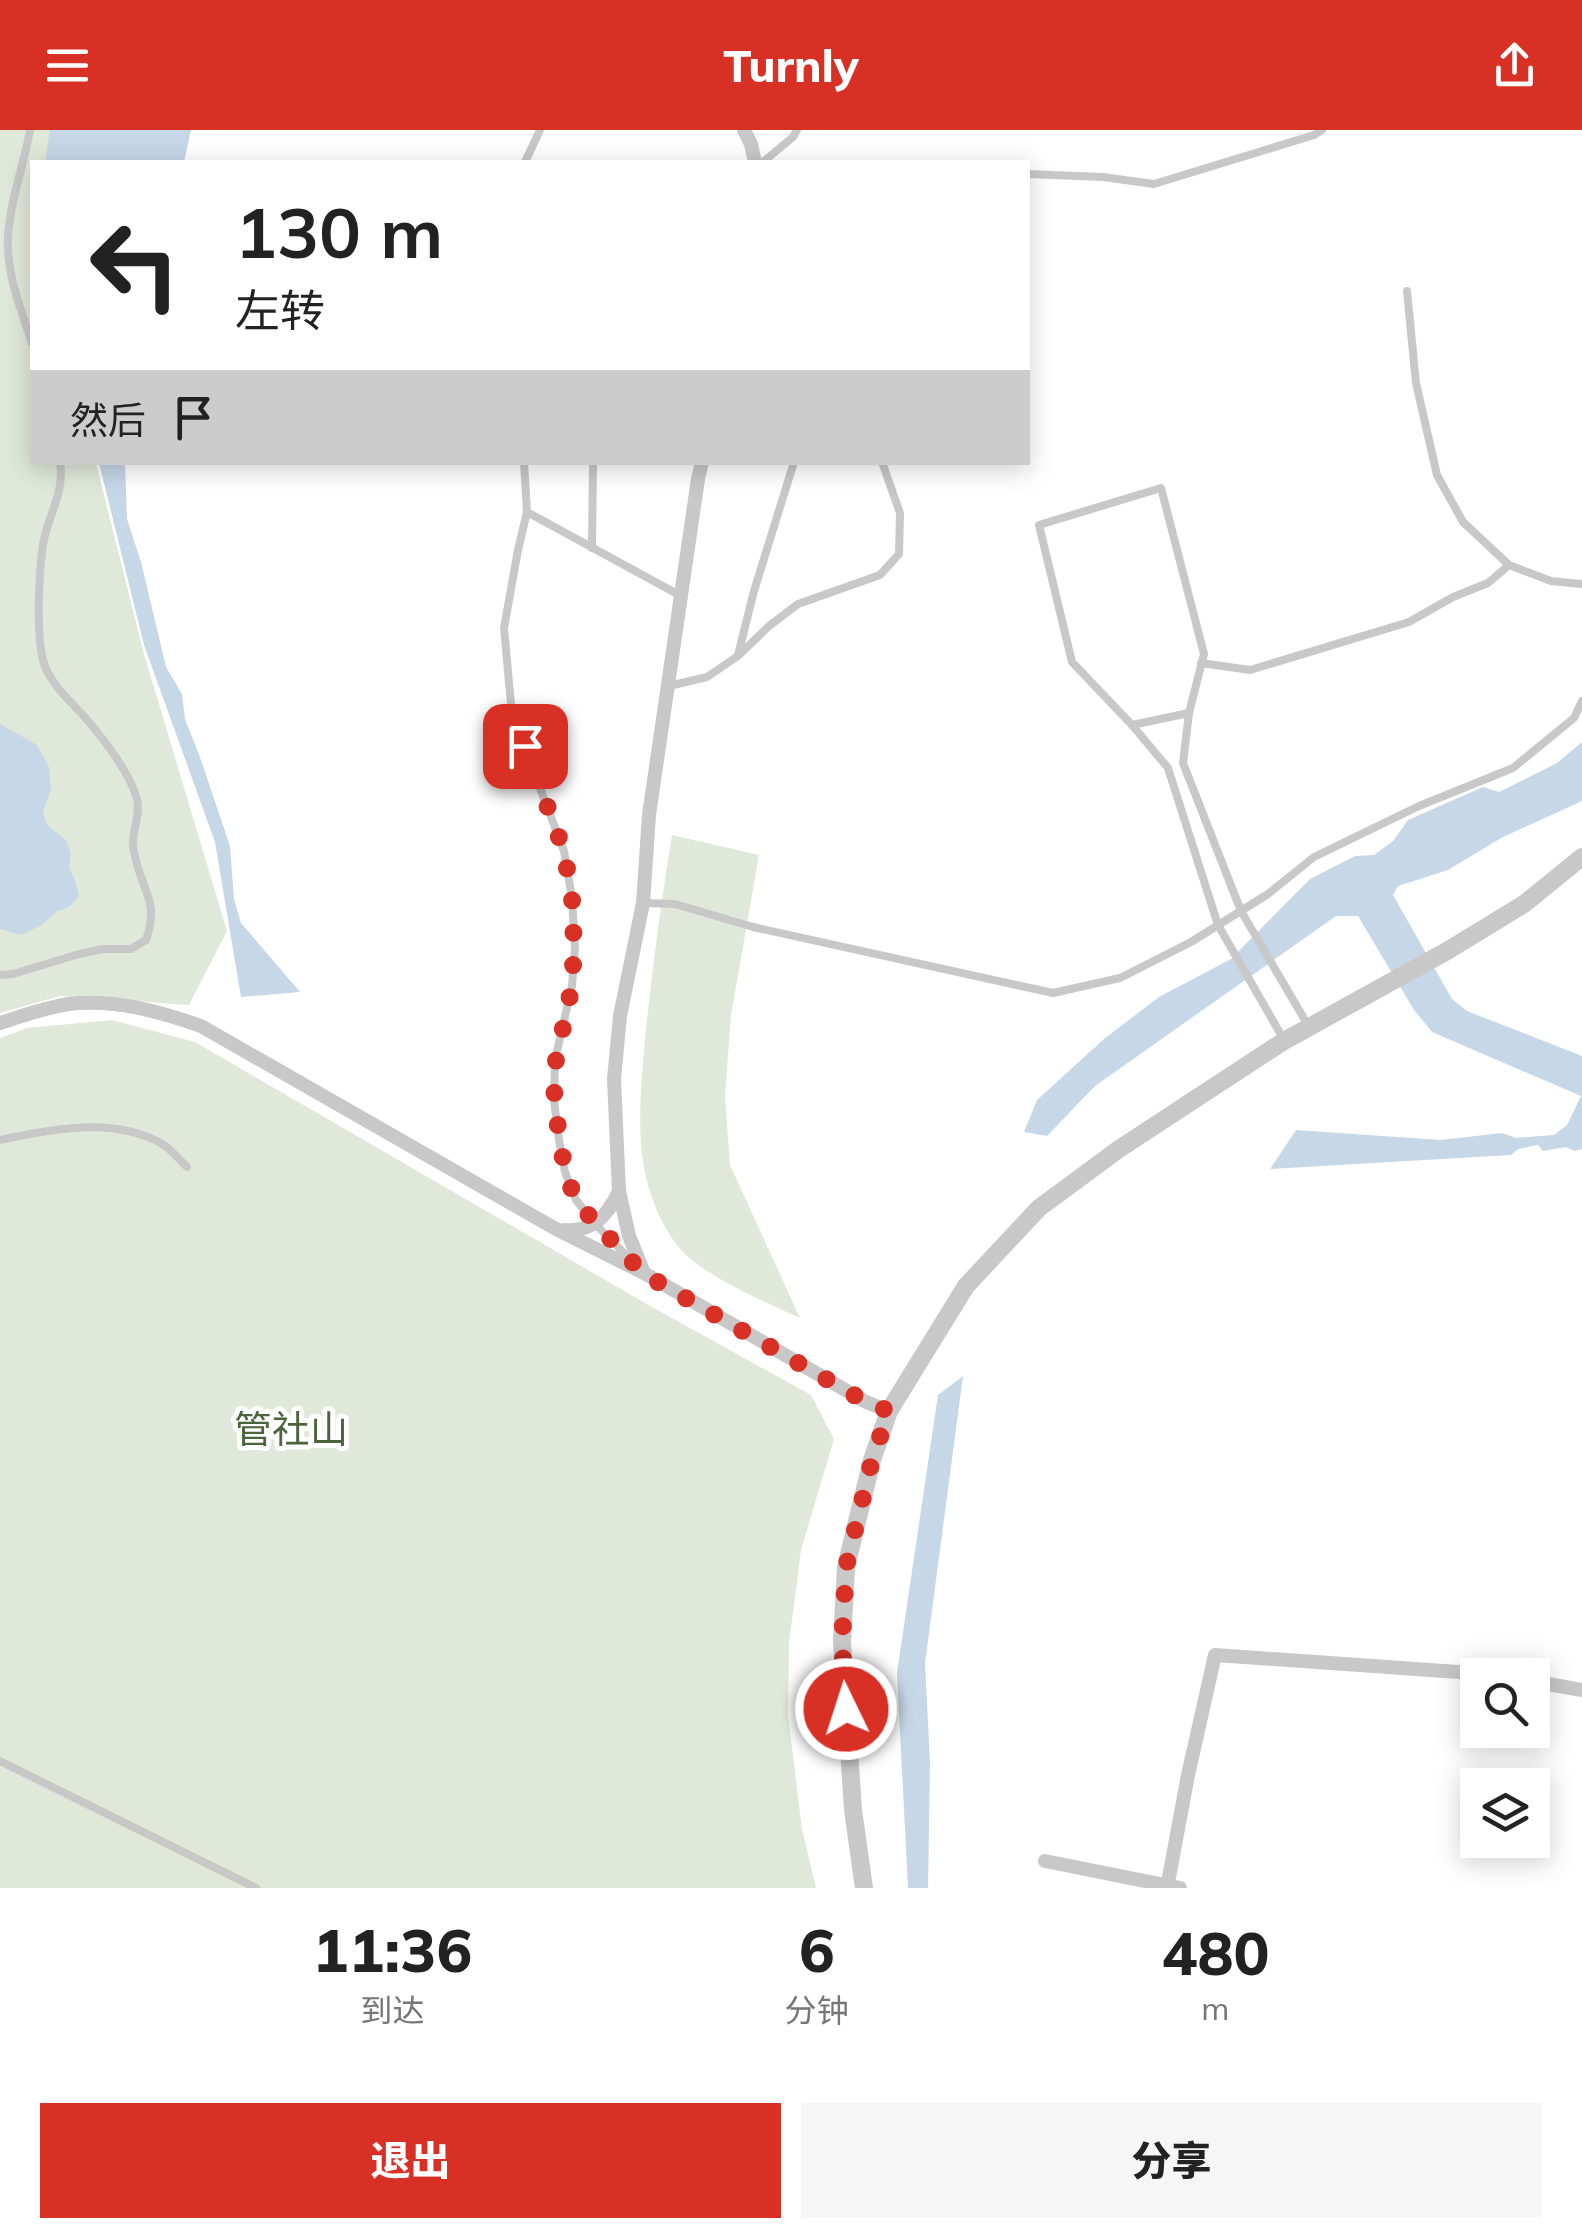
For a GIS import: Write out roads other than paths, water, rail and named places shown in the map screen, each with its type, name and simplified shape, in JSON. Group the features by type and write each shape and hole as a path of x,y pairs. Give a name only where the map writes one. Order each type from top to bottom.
{"street":[{"path":"744,130 755,160"},
{"path":"644,1274 629,1236 619,1190 614,1079 620,1016 643,903 650,815 702,465"},
{"path":"864,1888 853,1810 842,1642 846,1567 872,1460 889,1411 966,1286 1039,1208 1119,1149 1284,1042 1524,904 1582,857"},
{"path":"0,1023 68,1004 113,1004 161,1012 201,1026 556,1229 644,1274 866,1402 889,1411"},
{"path":"556,1229 579,1231 596,1224 610,1210 619,1190"},
{"path":"1045,1861 1172,1887 1188,1775 1214,1655 1460,1672"},
{"path":"1550,1684 1582,1690"}],"lane":[{"path":"30,130 8,238 18,299 30,337"},
{"path":"526,160 540,130"},
{"path":"765,160 797,130"},
{"path":"1030,174 1154,184 1322,130"},
{"path":"1407,292 1416,383 1438,475 1462,522 1509,565 1551,580 1582,584"},
{"path":"0,975 102,949 131,949 146,940 152,921 151,898 139,874 132,842 138,800 121,766 44,666 39,639 43,544 60,492 60,465"},
{"path":"524,465 527,512 504,628 512,715 564,851 572,898 572,986 556,1060 554,1101 565,1172 576,1200 644,1274"},
{"path":"592,548 593,465"},
{"path":"738,656 793,465"},
{"path":"668,686 707,677 738,656 798,604 880,575 898,554 900,513 883,465"},
{"path":"1284,1042 1218,925 1168,768 1072,662 1039,525 1162,488 1204,654 1188,713 1183,763 1241,911 1309,1027"},
{"path":"527,512 681,596"},
{"path":"1201,663 1250,670 1409,622 1488,583 1509,565"},
{"path":"643,903 675,904 753,928 1053,992 1120,978 1241,911 1314,856 1418,806 1513,768 1574,718 1582,702"},
{"path":"1132,725 1188,713"},
{"path":"1168,768 1183,763"},
{"path":"0,1140 44,1131 98,1128 139,1134 166,1146 187,1167"},
{"path":"0,1762 256,1888"}],"water":[{"path":"50,130 191,130 184,160 45,160"},
{"path":"99,465 125,465 127,519 166,667 182,694 185,719 230,846 234,899 241,923 300,992 241,997 215,842 144,645"},
{"path":"0,724 37,745 49,767 51,789 43,812 47,825 66,840 71,853 69,867 79,896 69,907 21,935 0,929"},
{"path":"1582,742 1582,801 1501,838 1448,870 1398,886 1393,895 1452,999 1467,1011 1582,1056 1582,1149 1543,1151 1538,1145 1518,1149 1511,1155 1270,1169 1296,1130 1441,1140 1502,1133 1516,1138 1554,1135 1567,1125 1581,1096 1432,1032 1414,1010 1358,916 1336,916 1095,1086 1047,1136 1024,1132 1037,1100 1104,1039 1159,997 1231,959 1310,879 1355,856 1374,855 1393,841 1408,820 1483,787 1499,792 1557,763"},
{"path":"963,1376 925,1663 930,1763 928,1888 908,1888 897,1673 938,1395"}],"park label":[{"name":"管社山","path":"291,1430"}]}
